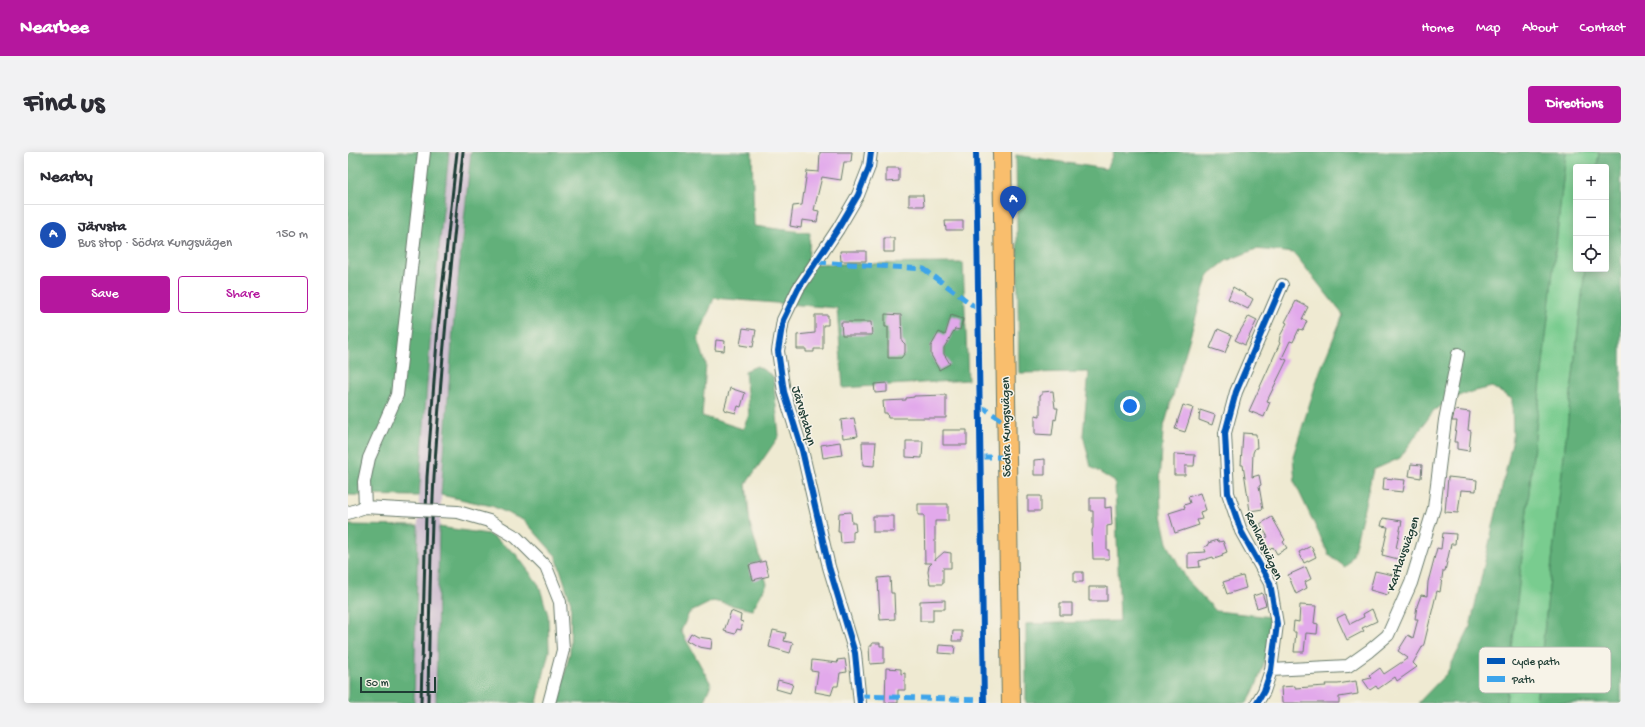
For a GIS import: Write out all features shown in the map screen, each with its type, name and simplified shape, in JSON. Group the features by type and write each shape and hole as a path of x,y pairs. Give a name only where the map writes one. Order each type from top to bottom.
{"main road":[{"name":"Södra Kungsvägen","path":"1002,152 1011,703"}],"street":[{"path":"365,507 364,482 369,458 397,395 424,152"},
{"name":"Järvstabyn","path":"860,703 855,653 828,567 802,450 784,392 778,351 782,320 798,289 838,229 858,195 869,167 871,152"},
{"name":"Renlavsvägen","path":"1256,703 1264,691 1271,670 1277,624 1270,583 1241,531 1228,493 1225,433 1236,392 1282,286"},
{"name":"Kartlavsvägen","path":"1271,670 1348,666 1369,652 1388,635 1411,583 1434,508 1445,420 1458,354"},
{"path":"348,513 365,507 458,512 490,521 516,537 546,567 560,602 564,650 549,703"}],"shaded area":[{"path":"449,152 471,152 461,244 442,478 439,545 436,703 414,703 417,544 420,477 431,327"}],"green space":[{"path":"348,152 449,152 431,327 419,496 348,495"},
{"path":"471,152 752,152 754,226 810,233 808,264 963,263 968,380 843,388 837,308 714,298 698,339 706,364 702,416 743,429 749,415 745,371 757,366 773,376 779,436 746,484 750,524 767,584 752,610 713,601 689,613 681,631 711,684 703,703 557,703 570,652 571,603 556,556 525,521 492,506 441,495 453,329"},
{"path":"1114,152 1566,152 1512,647 1479,647 1479,693 1507,693 1506,703 1418,703 1447,673 1470,627 1513,439 1512,399 1492,387 1463,394 1434,410 1400,458 1373,470 1353,555 1345,567 1329,555 1295,483 1293,456 1320,371 1343,315 1294,253 1256,249 1226,261 1208,275 1163,430 1160,484 1161,515 1167,543 1187,580 1216,611 1271,617 1269,640 1261,673 1247,703 1026,703 1026,624 1120,621 1115,482 1091,467 1083,435 1089,372 1019,373 1016,155 1106,169"},
{"path":"1566,152 1599,152 1597,164 1573,164 1573,272 1585,272 1542,647 1512,647"},
{"path":"1599,152 1621,152 1621,703 1536,703 1537,693 1611,693 1611,647 1542,647 1585,272 1609,272 1609,164 1597,164"},
{"path":"348,525 418,526 414,703 348,703"},
{"path":"439,527 488,534 515,553 539,585 548,615 549,651 537,703 436,703"},
{"path":"1507,693 1537,693 1536,703 1506,703"}],"building":[{"path":"820,152 852,152 851,162 844,162 841,180 822,177 814,210 819,211 817,222 802,220 801,228 790,226 793,206 802,205 807,171 819,172"},
{"path":"886,168 899,168 899,181 886,182"},
{"path":"909,195 923,195 924,206 909,206"},
{"path":"945,221 963,221 963,230 946,230"},
{"path":"884,238 894,238 894,252 884,252"},
{"path":"840,251 866,251 866,261 841,261"},
{"path":"1233,287 1253,299 1248,309 1228,299"},
{"path":"1296,301 1308,307 1302,319 1307,321 1303,330 1299,329 1293,342 1290,341 1282,358 1287,360 1267,401 1270,402 1264,417 1249,411 1280,343 1280,336 1287,323 1285,322"},
{"path":"885,314 901,315 902,341 905,344 905,353 901,358 888,358 888,327 885,327"},
{"path":"815,315 828,315 828,325 823,325 823,349 814,349 814,352 806,352 806,349 797,349 797,335 815,333"},
{"path":"951,315 963,319 960,330 955,329 944,348 944,354 950,364 939,370 931,355 931,346 939,332 945,335"},
{"path":"1249,316 1257,320 1245,345 1235,340"},
{"path":"841,322 871,322 872,335 842,335"},
{"path":"743,328 756,330 753,347 740,345"},
{"path":"1218,329 1232,335 1225,353 1210,348"},
{"path":"716,340 725,341 724,351 715,350"},
{"path":"887,383 887,392 875,393 874,384"},
{"path":"730,388 745,393 741,407 738,406 736,413 724,410"},
{"path":"1053,391 1055,408 1058,408 1056,420 1054,419 1052,435 1035,434 1035,415 1040,416 1040,395 1042,395 1042,392"},
{"path":"946,395 946,418 888,418 887,413 884,413 883,401 906,400 906,398 914,396"},
{"path":"1183,405 1193,408 1185,432 1175,429"},
{"path":"1200,410 1215,415 1212,425 1199,420"},
{"path":"1455,410 1470,412 1468,430 1471,431 1469,451 1457,449 1457,442 1454,442 1457,421 1452,421"},
{"path":"854,418 858,436 843,438 841,420"},
{"path":"943,430 967,430 967,445 943,445"},
{"path":"1243,433 1256,434 1257,448 1255,448 1253,453 1252,477 1259,475 1261,485 1259,486 1263,509 1250,511 1243,465 1241,465"},
{"path":"906,441 923,441 922,458 906,457"},
{"path":"840,442 842,455 823,458 821,445"},
{"path":"862,442 876,442 874,466 863,465"},
{"path":"1174,454 1195,455 1194,466 1185,466 1185,475 1174,475"},
{"path":"1045,459 1045,475 1034,475 1034,460"},
{"path":"1411,464 1422,465 1421,478 1409,476"},
{"path":"1448,477 1477,480 1476,491 1461,490 1458,513 1445,512"},
{"path":"1384,478 1405,480 1403,492 1383,490"},
{"path":"1200,493 1206,510 1200,512 1202,519 1197,520 1199,525 1175,533 1169,513 1185,508 1184,505 1190,503 1188,497"},
{"path":"1028,496 1041,496 1041,511 1028,511"},
{"path":"1090,498 1105,498 1105,508 1111,507 1112,525 1107,526 1107,550 1109,550 1109,559 1093,559 1093,511 1090,511"},
{"path":"918,504 948,504 948,521 935,521 935,560 944,552 951,553 951,568 943,568 943,584 930,584 928,572 929,566 932,563 925,563 924,515 918,515"},
{"path":"851,512 852,523 855,523 856,531 853,532 853,542 841,543 840,532 838,532 839,513"},
{"path":"873,516 894,516 894,532 873,532"},
{"path":"1272,517 1285,540 1283,542 1287,548 1277,554 1273,547 1270,550 1263,539 1268,537 1260,524"},
{"path":"1383,518 1402,521 1396,548 1400,549 1398,559 1382,555 1388,527 1381,526"},
{"path":"1443,533 1456,534 1455,544 1451,544 1445,571 1443,571 1440,592 1437,591 1424,644 1413,663 1417,667 1397,681 1395,677 1378,689 1376,686 1370,690 1363,680 1371,678 1369,676 1380,668 1384,674 1408,658 1398,651 1408,635 1413,638 1418,619 1415,619 1417,606 1421,595 1427,596 1428,582 1437,548 1441,549"},
{"path":"1218,540 1219,542 1223,541 1227,552 1222,554 1223,556 1199,561 1200,567 1188,568 1188,553 1206,552 1204,547 1209,545 1208,543"},
{"path":"1311,546 1316,557 1304,563 1299,552"},
{"path":"765,561 769,576 753,580 749,565"},
{"path":"1306,567 1311,579 1305,582 1307,588 1296,594 1288,575"},
{"path":"1375,571 1393,575 1388,595 1370,590"},
{"path":"1074,572 1083,572 1083,582 1074,582"},
{"path":"1243,576 1246,588 1227,594 1223,582"},
{"path":"890,577 891,593 894,593 895,619 880,620 878,578"},
{"path":"1089,587 1107,587 1107,601 1089,601"},
{"path":"1262,593 1266,605 1257,608 1253,596"},
{"path":"945,600 945,609 933,609 933,621 920,621 920,601"},
{"path":"1060,603 1072,603 1072,615 1060,615"},
{"path":"1300,605 1316,606 1314,623 1318,624 1317,634 1306,633 1304,652 1294,652 1296,632 1293,632 1294,621 1299,622"},
{"path":"1372,609 1377,621 1362,628 1364,631 1347,640 1337,618 1345,614 1350,624 1364,617 1363,614"},
{"path":"731,611 741,615 740,621 743,622 741,630 737,629 735,634 724,631"},
{"path":"773,630 786,633 784,641 793,643 790,653 769,647"},
{"path":"953,631 962,631 962,641 952,641"},
{"path":"691,633 698,637 712,639 711,649 699,647 687,640"},
{"path":"872,643 880,643 880,646 884,646 884,663 870,664 869,646 872,646"},
{"path":"939,645 955,646 954,654 938,653"},
{"path":"845,659 847,672 840,673 838,686 834,686 831,695 815,692 818,672 811,671 812,660 838,663 837,660"},
{"path":"886,668 901,669 901,674 905,673 905,690 898,690 898,703 885,703"},
{"path":"778,680 793,684 790,693 776,689"},
{"path":"1356,681 1358,694 1339,697 1339,703 1282,703 1281,687 1295,686 1295,688 1326,686 1325,684 1338,684"}],"railway":[{"path":"421,703 427,477 438,327 457,152"},
{"path":"428,703 434,477 454,233 463,152"}],"marked path":[{"path":"817,262 924,269 978,309"},
{"path":"980,406 1007,423"},
{"path":"981,457 1008,457"},
{"path":"860,696 984,700 987,702"}],"cycle path":[{"path":"860,703 855,653 829,567 802,450 784,392 778,351 783,320 798,289 838,229 858,195 869,167 871,152"},
{"path":"976,152 984,703"},
{"path":"1257,703 1264,691 1271,670 1277,624 1270,583 1241,531 1228,493 1225,433 1236,392 1282,285"}],"place":[{"name":"Järvsta","path":"1013,219"}]}
